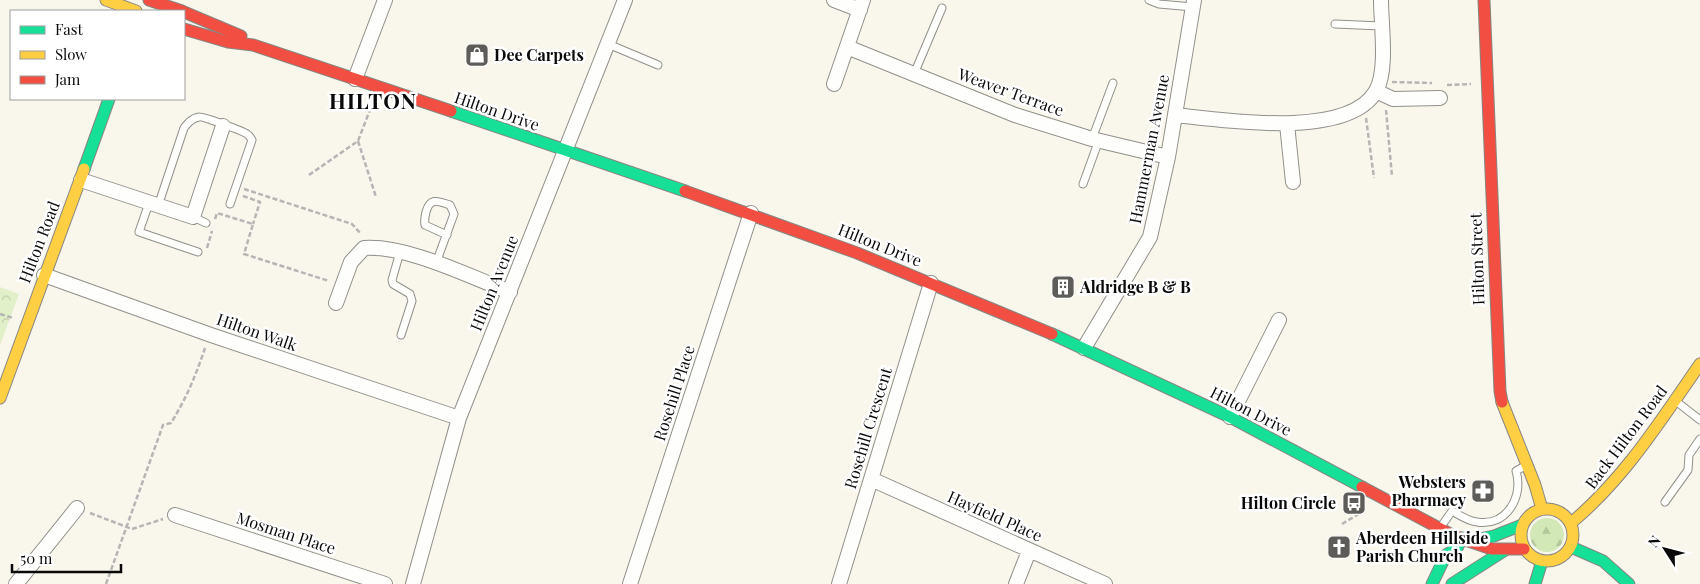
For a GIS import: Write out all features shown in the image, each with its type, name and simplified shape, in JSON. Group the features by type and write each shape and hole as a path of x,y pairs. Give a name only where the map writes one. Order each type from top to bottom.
{"street":[{"path":"106,0 135,10"},
{"name":"Hilton Drive","path":"149,0 177,10"},
{"path":"355,79 385,0"},
{"name":"Hilton Avenue","path":"413,584 459,418 625,0"},
{"path":"834,0 861,5 834,84"},
{"path":"1380,93 1382,67 1381,0"},
{"name":"Hilton Street","path":"1484,0 1500,391 1503,405 1528,465 1542,509"},
{"name":"Hammerman Avenue","path":"1084,348 1150,237 1168,157 1193,3"},
{"name":"Hilton Drive","path":"185,13 238,34 253,45"},
{"name":"Hilton Drive","path":"185,29 228,42 253,45 751,213 931,283 1084,348 1230,417 1440,528 1461,550 1524,548"},
{"name":"Weaver Terrace","path":"847,47 1015,115 1095,139 1168,157"},
{"path":"1380,93 1393,99 1440,98"},
{"path":"1175,114 1230,121 1287,124 1335,118 1357,109 1364,102 1380,93"},
{"name":"Hilton Road","path":"0,398 109,100"},
{"path":"1287,124 1293,182"},
{"path":"81,180 192,217 223,126"},
{"name":"Rosehill Place","path":"630,584 751,213"},
{"path":"336,303 351,262 364,248 382,247 400,252 510,292"},
{"name":"Hilton Walk","path":"44,275 211,335 459,418"},
{"name":"Rosehill Crescent","path":"839,584 931,283"},
{"path":"1230,417 1279,320"},
{"name":"Back Hilton Road","path":"1571,523 1600,499 1700,364"},
{"name":"Hayfield Place","path":"871,479 1105,584"},
{"path":"16,584 77,508"},
{"path":"1542,509 1559,511 1571,523 1573,539 1571,546 1559,559 1542,561 1529,554 1524,548 1520,537 1522,525 1530,514 1542,509"},
{"name":"Mosman Place","path":"175,515 386,584"},
{"path":"1432,584 1446,555 1522,525"},
{"path":"1571,546 1603,562 1629,584"},
{"path":"1451,584 1461,550"},
{"path":"1451,584 1505,550"},
{"path":"1016,584 1029,551"},
{"path":"1535,584 1542,561"}],"lane":[{"path":"1149,0 1159,4 1193,3"},
{"path":"914,74 942,8"},
{"path":"1335,24 1381,26"},
{"path":"608,44 658,65"},
{"path":"1083,184 1113,83"},
{"path":"198,252 139,232 154,205 188,123 198,117 205,117 223,126 244,132 252,140 230,204"},
{"path":"436,264 447,234 454,214 453,209 437,200 432,201 428,205 424,220 425,225 447,234"},
{"path":"192,217 206,223"},
{"path":"400,252 392,280 393,284 410,294 412,301 401,335"},
{"path":"1674,400 1700,420"},
{"path":"1665,502 1688,470 1689,455 1700,439"},
{"path":"1440,528 1452,511 1476,522 1486,522 1504,515 1516,501 1519,481 1516,471 1528,465"}],"path":[{"path":"1380,93 1392,176"},
{"path":"1364,102 1374,178"},
{"path":"310,175 358,141 372,105"},
{"path":"358,141 376,197"},
{"path":"235,191 260,202 244,254 342,286"},
{"path":"235,191 253,191 352,224 362,236 364,248"},
{"path":"198,252 205,256 217,213 252,224"},
{"path":"106,584 125,526 163,425 171,423 193,385 211,335"},
{"path":"1342,524 1362,512 1375,493"},
{"path":"77,508 132,529 175,515"}],"green space":[{"path":"0,287 19,294 0,345"},
{"path":"1547,518 1559,523 1564,535 1559,547 1547,552 1535,547 1530,535 1535,523"}],"traffic: fast":[{"path":"84,169 109,100"},
{"path":"451,111 685,191"},
{"path":"1052,334 1230,417 1362,487"},
{"path":"1469,541 1494,536 1522,525"},
{"path":"1432,584 1446,555 1457,548 1462,538"},
{"path":"1571,547 1603,561 1629,584"},
{"path":"1452,584 1505,550"},
{"path":"1535,584 1542,561"}],"traffic: slow":[{"path":"106,0 133,10"},
{"path":"0,398 84,169"},
{"path":"1571,523 1590,506 1625,468 1700,364"},
{"path":"1502,402 1535,485 1542,509"},
{"path":"1542,509 1552,509 1566,516 1573,530 1573,535 1573,540 1566,554 1552,561 1542,561 1532,557 1525,550 1521,540 1521,530 1525,520 1532,513 1542,509"}],"traffic: jam":[{"path":"149,0 179,10"},
{"path":"1484,0 1500,391 1502,402"},
{"path":"185,12 241,36"},
{"path":"185,29 228,42 253,45 451,111"},
{"path":"685,191 857,253 1052,334"},
{"path":"1362,487 1454,536 1492,549 1524,549"}],"place":[{"name":"Dee Carpets","path":"477,55"},
{"name":"Aldridge B & B","path":"1063,287"},
{"name":"Websters Pharmacy","path":"1483,491"},
{"name":"Hilton Circle","path":"1354,503"},
{"name":"Aberdeen Hillside Parish Church","path":"1339,547"}],"district":[{"name":"HILTON","path":"373,102"}]}
